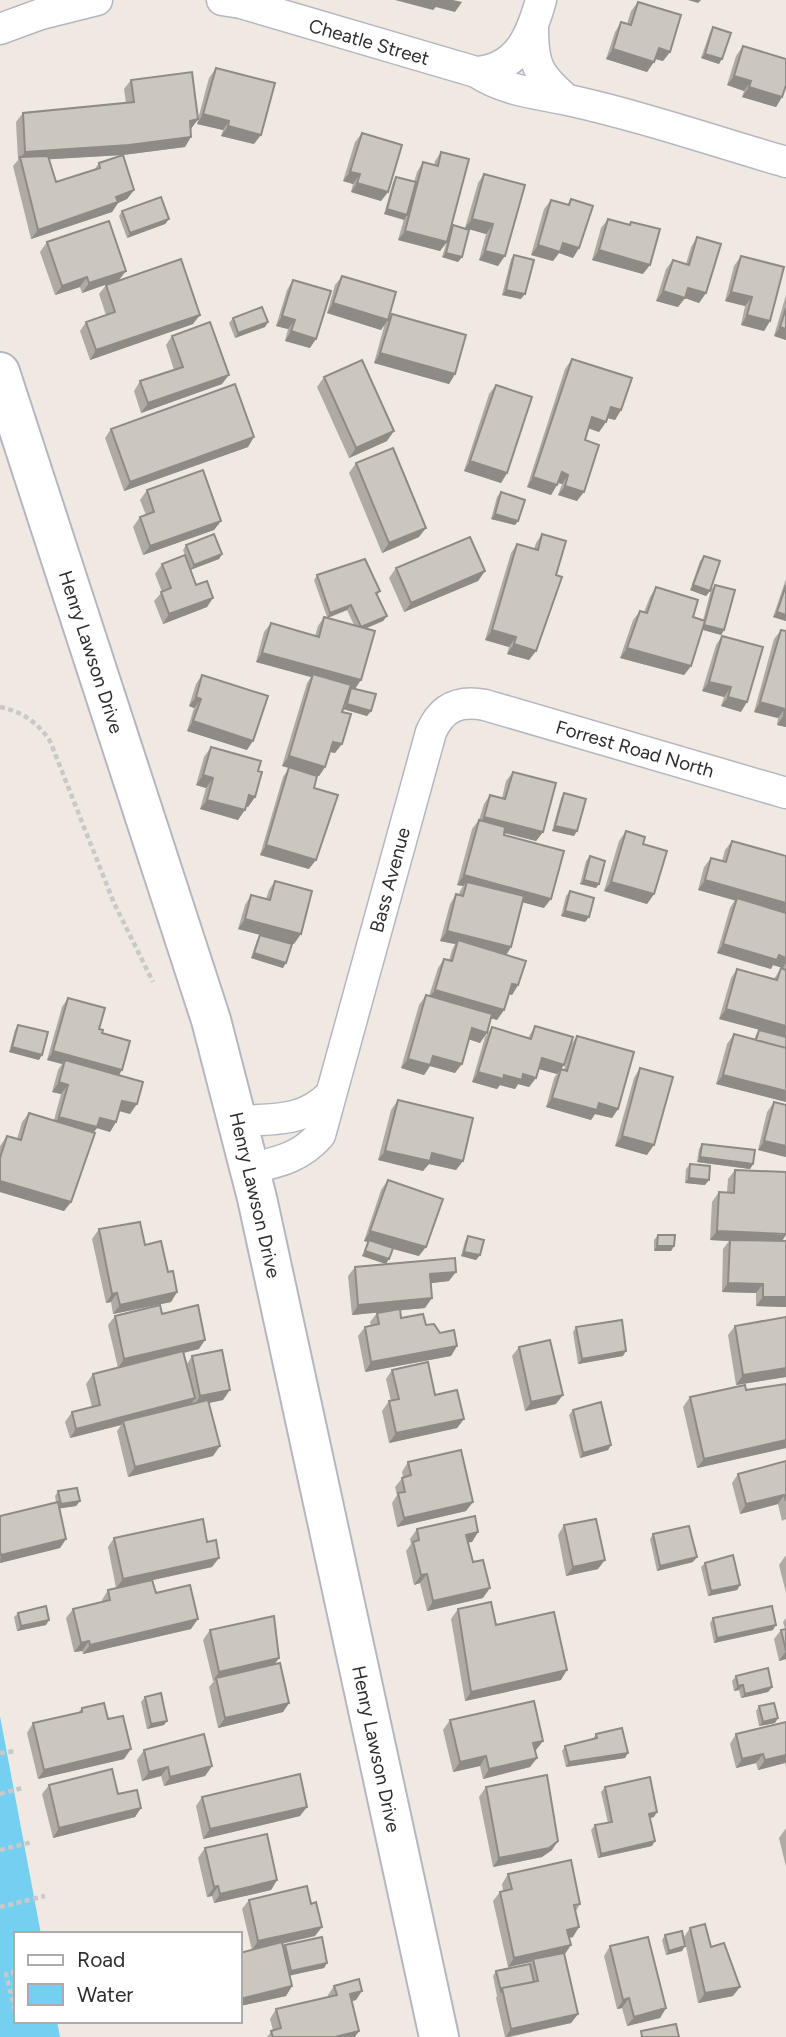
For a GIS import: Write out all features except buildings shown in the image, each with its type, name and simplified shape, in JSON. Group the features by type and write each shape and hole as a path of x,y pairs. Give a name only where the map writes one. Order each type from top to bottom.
{"main road":[{"name":"Henry Lawson Drive","path":"0,372 211,1020 238,1121 439,2037"}],"street":[{"path":"0,29 41,14 97,0"},
{"name":"Cheatle Street","path":"222,0 241,3 476,72 492,82 510,88 566,99"},
{"path":"476,72 502,67 524,45 537,14"},
{"path":"537,14 533,52 537,69 547,83 566,99 786,162"},
{"name":"Bass Avenue","path":"249,1168 295,1157 309,1149 323,1128 431,732 438,718 448,708 471,702 485,705"},
{"name":"Forrest Road North","path":"485,705 786,793"},
{"path":"238,1121 297,1117 320,1105 331,1094"}],"path":[{"path":"0,707 23,714 39,725 51,741 114,903 153,982"},
{"path":"0,1753 16,1751"},
{"path":"0,1794 22,1788"},
{"path":"0,1850 32,1842"},
{"path":"0,1907 45,1896"},
{"path":"14,1972 6,1974 14,2007"}],"water":[{"path":"0,1716 41,1932 14,1932 14,2023 57,2023 60,2037 0,2037"}]}
